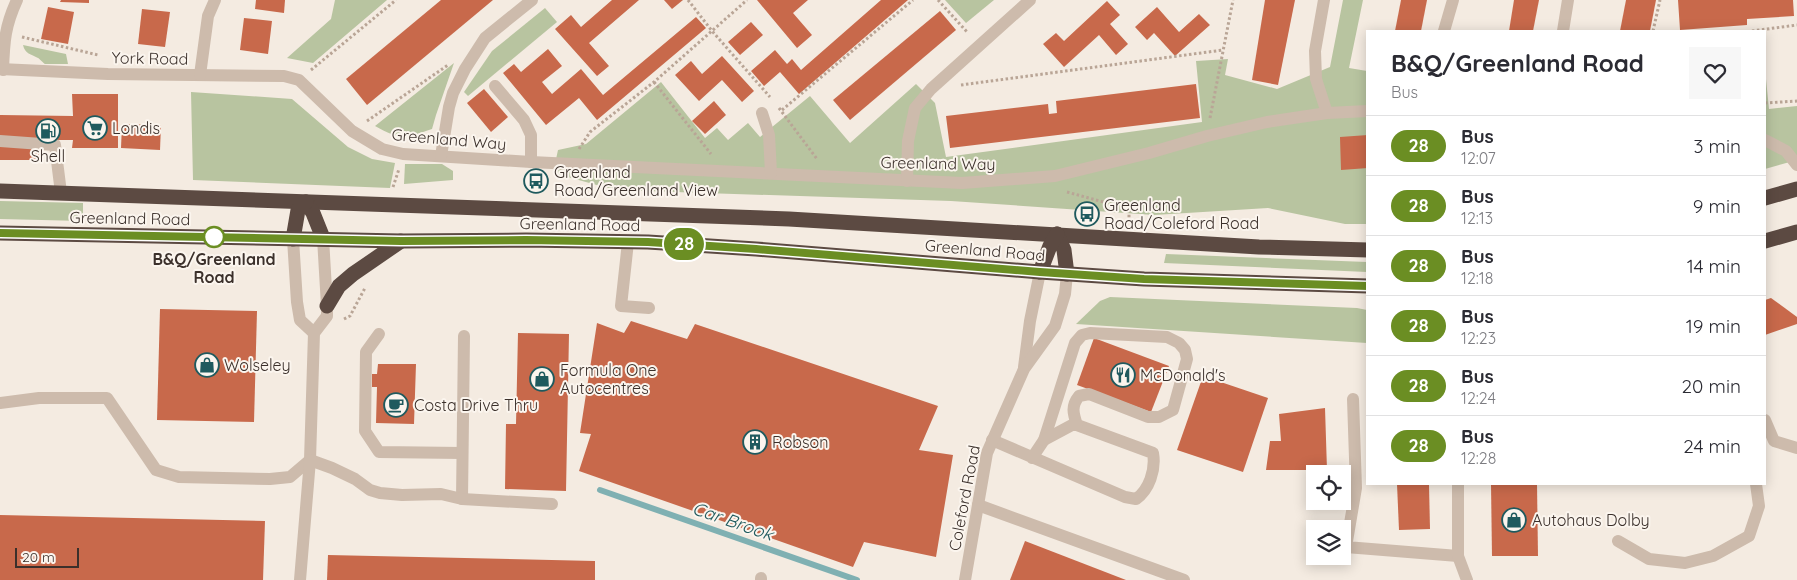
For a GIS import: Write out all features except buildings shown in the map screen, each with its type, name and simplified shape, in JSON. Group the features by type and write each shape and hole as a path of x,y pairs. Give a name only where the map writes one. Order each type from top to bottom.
{"highway":[{"path":"1766,198 1797,189"},
{"name":"Greenland Road","path":"0,191 789,219 1259,247 1366,250"},
{"path":"293,239 298,210 306,202 314,213 322,238"},
{"path":"1766,241 1797,232"},
{"name":"Greenland Road","path":"0,233 401,241 526,240 628,242 756,249 1067,274 1238,283 1366,286"},
{"path":"1040,272 1057,234"},
{"path":"1057,234 1064,250 1067,274"},
{"path":"328,306 339,286 401,241"}],"street":[{"path":"2,69 5,32 8,19 17,0"},
{"path":"200,75 208,16 214,0"},
{"path":"441,156 448,107 465,69 485,38 532,0"},
{"path":"907,181 908,141 915,108 931,89 1030,0"},
{"path":"1324,0 1315,51 1316,79 1326,113"},
{"path":"1444,30 1452,0"},
{"path":"1563,30 1568,0"},
{"name":"York Road","path":"2,69 108,74 268,74 298,80"},
{"name":"Greenland Way","path":"298,80 352,132 382,149 403,154 962,183 1055,176 1267,122 1326,113 1366,111"},
{"name":"Greenland Way","path":"495,86 524,120 531,135 531,162"},
{"path":"762,112 769,136 771,173"},
{"path":"1766,140 1786,150 1797,165"},
{"path":"0,141 55,145 61,193"},
{"path":"300,580 310,460 314,333 327,316 328,306 322,238"},
{"path":"293,239 300,320 314,333"},
{"path":"628,242 621,306 649,308"},
{"name":"Coleford Road","path":"1024,369 1030,321 1040,272"},
{"name":"Coleford Road","path":"965,580 987,453 1024,369 1055,326 1065,294 1067,274"},
{"path":"1032,458 1044,440 1075,343 1082,335 1090,333 1167,338 1180,343 1186,360 1173,410 1159,418 1148,417 1088,394 1079,396 1075,400 1072,409 1081,427"},
{"path":"379,334 366,352 365,431 380,452 462,453"},
{"path":"462,499 464,336"},
{"path":"0,403 39,398 107,398 156,470 179,477 270,479 290,477 310,460"},
{"path":"1353,399 1356,488 1346,547 1458,556"},
{"path":"1766,422 1774,441 1797,448"},
{"path":"992,440 1125,497 1136,499 1145,492 1155,463 1153,453 1072,425 1044,440"},
{"path":"310,460 332,468 355,479 370,490 380,493 402,495 442,494 462,499 552,504"},
{"path":"1458,485 1458,556 1467,580"},
{"path":"1618,540 1649,559 1684,563 1713,556 1749,536 1759,506 1756,485"},
{"path":"978,504 1184,580"}],"path":[{"path":"298,80 396,0"},
{"path":"688,0 712,32 782,110 829,176"},
{"path":"568,164 590,132 654,82 747,0"},
{"path":"782,110 913,0"},
{"path":"938,0 978,45"},
{"path":"1207,136 1233,0"},
{"path":"1653,30 1660,0"},
{"path":"1760,30 1797,25"},
{"path":"5,32 107,57 108,74"},
{"path":"960,85 1223,50"},
{"path":"352,132 454,60"},
{"path":"654,82 724,171"},
{"path":"1766,103 1797,101"},
{"path":"1055,176 1054,188 1129,209 1128,238"}],"green space":[{"path":"335,0 387,0 313,63 287,58 331,19"},
{"path":"945,0 994,0 966,23"},
{"path":"1343,0 1363,0 1349,68 1366,71 1366,224 1345,224 1268,208 1154,215 951,201 615,190 553,173 558,150 586,144 661,82 705,138 717,128 728,140 748,123 760,137 810,96 850,143 916,84 935,103 946,157 1202,122 1196,61 1228,59 1225,75 1277,89 1330,67"},
{"path":"545,8 557,22 468,96 464,92 492,51"},
{"path":"23,45 66,54 68,64 45,64 39,58 27,52"},
{"path":"454,63 432,129 409,136 398,136 375,126"},
{"path":"1766,79 1769,109 1797,106 1797,160 1766,169"},
{"path":"191,92 292,99 348,147 372,159 395,163 390,188 193,180"},
{"path":"405,164 442,164 453,171 453,180 404,184"},
{"path":"0,201 83,203 83,221 0,219"},
{"path":"1166,254 1366,262 1366,272 1164,263"},
{"path":"1110,297 1357,308 1366,310 1366,343 1076,324 1100,301"}],"waterway":[{"name":"Car Brook","path":"600,490 857,580"}],"bus line":[{"name":"28","path":"0,233 401,241 526,240 648,242 1144,279 1366,286"}],"place":[{"name":"Londis","path":"95,128"},
{"name":"Shell","path":"48,131"},
{"name":"Greenland Road/Greenland View","path":"536,181"},
{"name":"Greenland Road/Coleford Road","path":"1087,214"},
{"name":"B&Q/Greenland Road","path":"214,237"},
{"name":"Wolseley","path":"207,365"},
{"name":"McDonald's","path":"1123,375"},
{"name":"Formula One Autocentres","path":"542,379"},
{"name":"Costa Drive Thru","path":"396,405"},
{"name":"Robson","path":"755,442"},
{"name":"Autohaus Dolby","path":"1514,520"}]}
